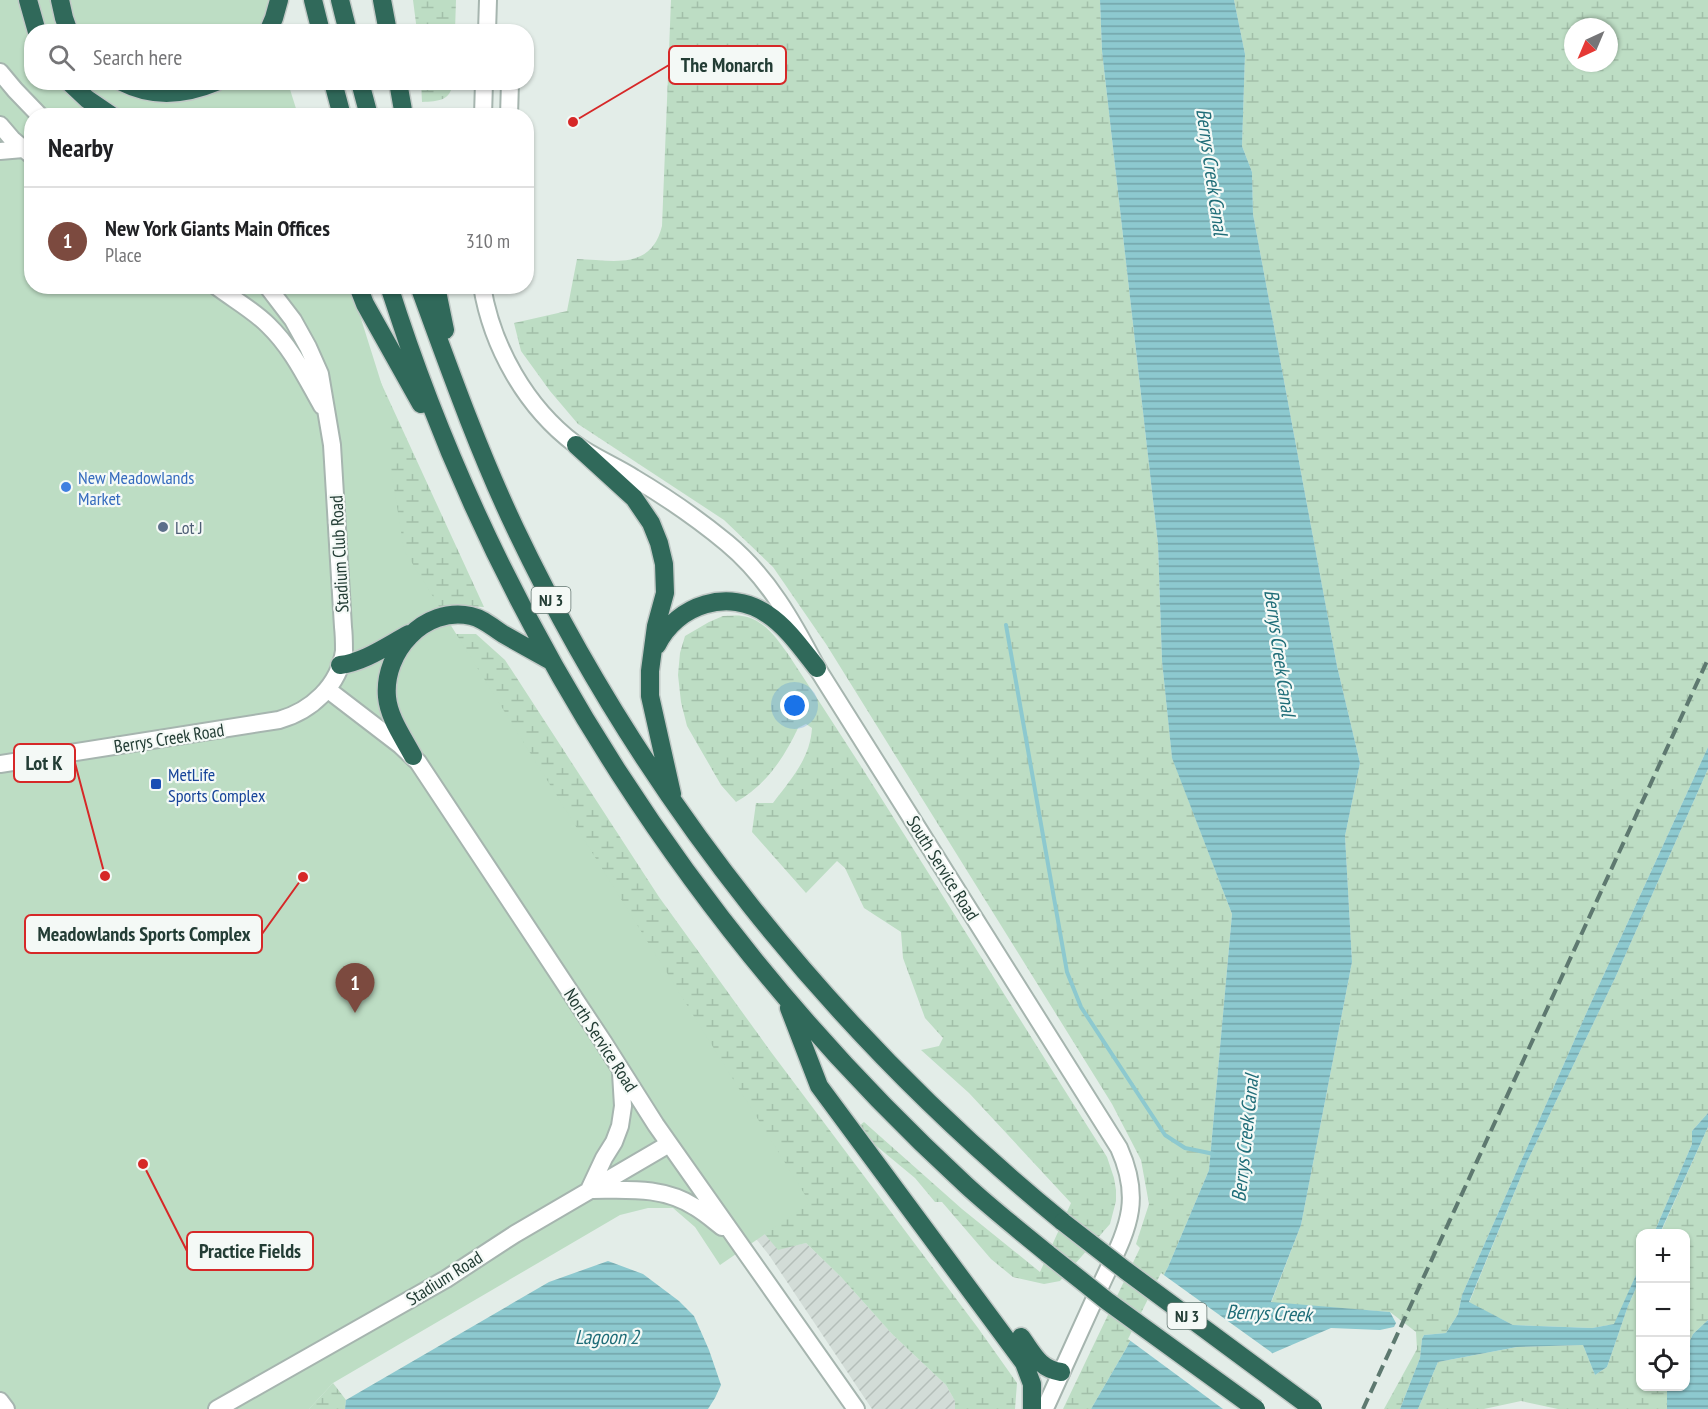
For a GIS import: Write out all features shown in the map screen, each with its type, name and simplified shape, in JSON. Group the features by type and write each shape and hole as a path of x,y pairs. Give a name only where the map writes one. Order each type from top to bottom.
{"highway":[{"path":"28,0 35,24"},
{"path":"60,0 66,24"},
{"path":"271,24 279,0"},
{"path":"313,0 319,24"},
{"path":"340,0 346,24"},
{"path":"382,0 386,24"},
{"path":"77,90 100,108"},
{"path":"145,90 173,93 196,90"},
{"path":"335,90 340,108"},
{"path":"362,90 367,108"},
{"path":"399,90 403,108"},
{"path":"361,294 458,472"},
{"name":"NJ 3","path":"392,294 458,472 504,570 551,661 602,746 655,827 724,921 839,1058 967,1186 1107,1301 1256,1409"},
{"name":"NJ 3","path":"422,294 454,382 498,489 553,604 616,714 675,805 716,863 768,929 873,1047 964,1137 1125,1270 1313,1409"},
{"path":"438,294 454,382"},
{"path":"576,445 634,498 656,532 664,564 665,583 650,671 650,696 675,805"},
{"path":"653,655 661,636 680,616 707,603 728,601 749,605 768,615 787,632 817,668"},
{"path":"340,665 365,658 425,624 453,615 468,616 488,623 551,661"},
{"path":"412,633 393,663 387,688 391,712 413,756"},
{"path":"784,995 819,1086 1024,1363 1032,1384 1032,1409"},
{"path":"851,1129 896,1172 910,1189 1040,1362 1047,1369 1061,1372"}],"street":[{"path":"487,24 488,0"},
{"path":"0,72 32,108"},
{"path":"483,108 484,90"},
{"path":"509,108 510,90"},
{"path":"0,125 24,150"},
{"path":"0,151 24,153"},
{"name":"Stadium Club Road","path":"227,294 260,318 292,353 327,415"},
{"name":"Stadium Club Road","path":"273,294 293,320 314,359 320,374 327,415 334,467 344,652 327,689"},
{"name":"South Service Road","path":"484,294 501,348 516,376 548,419 576,445 656,492 705,526 739,554 765,582 788,613 817,668 1109,1131 1123,1157 1131,1191 1127,1225 1061,1372"},
{"name":"North Service Road","path":"327,689 413,756 669,1144 856,1409"},
{"name":"Berrys Creek Road","path":"0,764 279,720 310,707 327,689"},
{"path":"621,1070 623,1106 620,1126 589,1190 662,1192 695,1207 734,1237"},
{"name":"Stadium Road","path":"217,1409 446,1279 514,1234 669,1144"},
{"path":"1043,1409 1061,1372"},
{"path":"0,1401 6,1409"}],"shaded area":[{"path":"756,1224 778,1249 806,1243 841,1277 892,1334 946,1385 955,1401 955,1409 872,1409 769,1255 749,1230"}],"green space":[{"path":"0,0 268,0 274,24 24,24 24,90 290,90 296,108 24,108 24,294 353,294 391,414 391,469 404,550 810,1203 720,1265 695,1227 673,1208 648,1208 620,1215 333,1383 309,1409 0,1409"},
{"path":"413,0 456,0 455,24 416,24"},
{"path":"671,0 1100,0 1102,51 1158,544 1162,661 1172,757 1232,914 1209,1170 1168,1267 1127,1347 1091,1409 1063,1409 1140,1248 1136,1244 1149,1204 1141,1160 1112,1104 826,644 773,567 724,520 578,424 521,351 514,323 567,311 577,259 629,260 649,250 657,240 662,226"},
{"path":"1234,0 1708,0 1708,747 1589,1007 1462,1295 1458,1314 1446,1333 1424,1335 1420,1358 1400,1409 1384,1409 1417,1349 1416,1332 1390,1312 1271,1303 1301,1225 1352,962 1345,836 1360,763 1337,666 1253,214 1252,172 1242,146 1245,54"},
{"path":"421,90 451,90 443,99 422,102"},
{"path":"339,294 484,607 451,605 412,620"},
{"path":"723,616 742,616 757,621 769,630 788,654 1107,1157 1116,1190 1116,1201 1110,1224 1060,1281 1044,1284 1013,1277 991,1259 942,1202 935,1202 915,1178 874,1144 859,1126 864,1122 962,1209 1040,1272 1071,1203 969,1093 921,1050 939,1046 943,1038 925,1018 903,958 901,932 864,908 845,868 837,861 806,893 752,832 756,803 773,803 786,786 804,759 812,728 806,724 798,728 787,750 773,770 747,795 736,802 721,785 687,726 678,675 680,653 685,636"},
{"path":"449,634 476,634 505,660 659,897 1017,1383 1015,1409 955,1409 955,1401 946,1385 892,1334 841,1277 806,1243 778,1250 729,1192"},
{"path":"1708,769 1708,1113 1692,1131 1692,1144 1656,1229 1636,1229 1636,1275 1615,1324 1592,1328 1513,1325 1469,1303 1527,1162 1616,976"},
{"path":"1708,1127 1708,1320 1693,1334 1690,1340 1690,1229 1662,1229"},
{"path":"1636,1288 1636,1391 1667,1391 1667,1409 1558,1409 1521,1401 1484,1409 1418,1409 1438,1362 1517,1347 1583,1345 1595,1375 1607,1367"},
{"path":"333,1383 346,1400 345,1409 309,1409"}],"water":[{"path":"1100,0 1234,0 1245,54 1242,146 1252,172 1253,214 1337,666 1360,763 1345,836 1352,962 1301,1225 1271,1302 1390,1312 1396,1323 1394,1327 1380,1330 1331,1328 1273,1353 1243,1409 1091,1409 1127,1347 1168,1267 1209,1170 1232,914 1172,758 1162,661 1158,544 1102,51"},
{"path":"1708,747 1708,769 1616,976 1527,1162 1469,1302 1513,1325 1592,1328 1614,1324 1636,1275 1636,1288 1607,1367 1595,1375 1583,1345 1517,1347 1438,1362 1418,1409 1400,1409 1420,1358 1424,1335 1446,1333 1458,1314 1462,1295 1589,1007"},
{"path":"1708,1113 1708,1127 1662,1229 1656,1229 1692,1144 1692,1131"},
{"name":"Lagoon 2","path":"608,1261 643,1274 679,1301 694,1316 721,1385 708,1409 345,1409 346,1400 549,1282"},
{"path":"1708,1320 1708,1409 1667,1409 1667,1391 1690,1391 1690,1340 1693,1334"}],"pier":[{"path":"1161,1273 1275,1355 1247,1409 1223,1409 1128,1339"}],"waterway":[{"path":"1006,625 1067,972 1081,1007 1165,1135 1185,1148 1214,1154"}],"railway":[{"path":"1363,1409 1708,659"}],"place":[{"name":"The Monarch","path":"573,122"},
{"name":"New Meadowlands Market","path":"66,487"},
{"name":"Lot J","path":"163,527"},
{"name":"MetLife Sports Complex","path":"156,784"},
{"name":"Lot K","path":"105,876"},
{"name":"Meadowlands Sports Complex","path":"303,877"},
{"name":"New York Giants Main Offices","path":"355,1013"},
{"name":"Practice Fields","path":"143,1164"}],"water label":[{"name":"Berrys Creek Canal","path":"1212,172"},
{"name":"Berrys Creek Canal","path":"1280,653"},
{"name":"Berrys Creek Canal","path":"1245,1138"},
{"name":"Berrys Creek","path":"1269,1313"}]}
